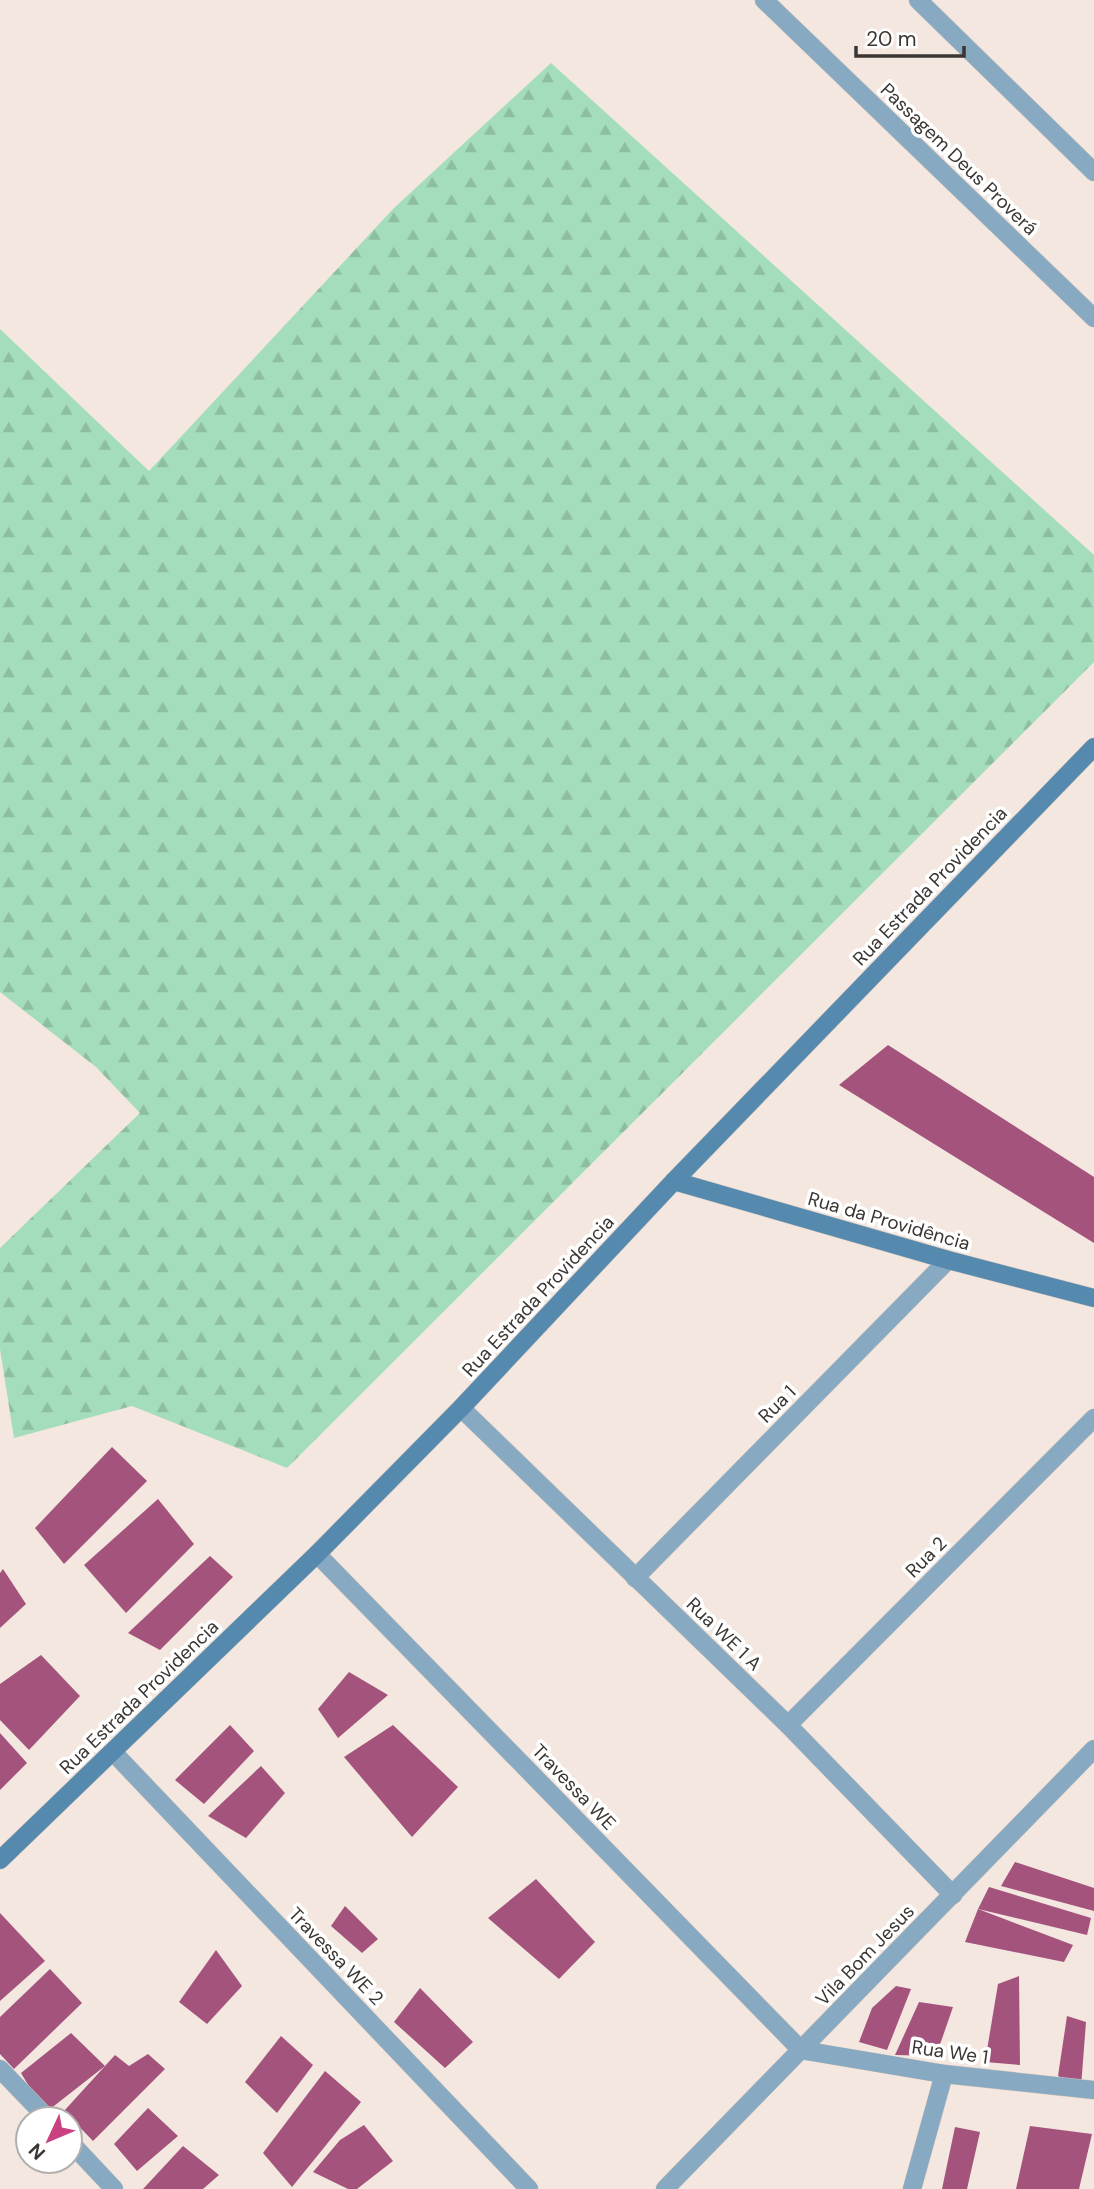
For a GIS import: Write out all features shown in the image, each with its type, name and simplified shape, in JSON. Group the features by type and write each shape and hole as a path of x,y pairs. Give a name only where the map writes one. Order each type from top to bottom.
{"main road":[{"name":"Rua Estrada Providencia","path":"0,1860 317,1554 461,1408 674,1181 1094,747"},
{"name":"Rua da Providência","path":"674,1181 948,1260 1094,1298"}],"street":[{"name":"Passagem Deus Proverá","path":"764,0 1094,318"},
{"path":"918,0 1094,172"},
{"name":"Rua 1","path":"635,1578 948,1260"},
{"name":"Rua WE 1 A","path":"461,1408 788,1725 953,1895"},
{"name":"Rua 2","path":"788,1725 1094,1418"},
{"name":"Travessa WE","path":"317,1554 801,2050"},
{"name":"Vila Bom Jesus","path":"665,2189 1094,1749"},
{"name":"Travessa WE 2","path":"113,1752 529,2189"},
{"name":"Rua We 1","path":"801,2050 944,2074 1094,2090"},
{"path":"0,2069 35,2105"},
{"path":"912,2189 944,2074"},
{"path":"84,2158 114,2189"}],"green space":[{"path":"551,63 1094,555 1094,662 287,1468 132,1406 14,1438 0,1349 0,1248 140,1113 96,1067 0,992 0,329 149,471 394,208"}],"building":[{"path":"888,1045 1094,1177 1094,1243 839,1085"},
{"path":"112,1447 147,1481 64,1564 35,1528"},
{"path":"158,1499 194,1544 126,1613 84,1565"},
{"path":"210,1556 233,1577 160,1650 128,1633"},
{"path":"3,1569 26,1604 0,1628 0,1573"},
{"path":"41,1655 80,1696 29,1750 0,1720 0,1684"},
{"path":"349,1672 388,1695 338,1738 318,1709"},
{"path":"230,1725 254,1751 204,1804 175,1780"},
{"path":"393,1725 458,1787 412,1837 344,1757"},
{"path":"0,1733 27,1763 0,1790"},
{"path":"261,1766 285,1793 246,1838 208,1816"},
{"path":"1015,1862 1094,1888 1094,1911 1001,1886"},
{"path":"536,1879 595,1942 559,1979 488,1918"},
{"path":"989,1887 1091,1918 1087,1935 978,1909"},
{"path":"345,1906 378,1939 362,1953 331,1926"},
{"path":"978,1909 1073,1945 1064,1962 965,1942"},
{"path":"0,1913 45,1961 0,2001"},
{"path":"216,1950 242,1986 207,2024 179,2002"},
{"path":"50,1969 82,2003 14,2069 0,2054 0,2017"},
{"path":"1019,1976 1020,2065 985,2062 998,1984"},
{"path":"896,1986 911,1989 887,2050 859,2042 872,2008"},
{"path":"420,1988 473,2042 445,2068 394,2022"},
{"path":"919,2002 953,2007 936,2056 895,2055"},
{"path":"1067,2016 1086,2022 1081,2087 1058,2076"},
{"path":"71,2033 105,2066 55,2105 40,2105 21,2073"},
{"path":"281,2036 313,2065 277,2113 245,2082"},
{"path":"148,2054 165,2069 93,2141 84,2132 84,2105 69,2105 115,2055 129,2066"},
{"path":"325,2071 361,2102 292,2187 263,2153"},
{"path":"148,2108 178,2136 137,2171 114,2144"},
{"path":"364,2125 393,2161 357,2189 348,2189 313,2172 340,2140"},
{"path":"1030,2126 1092,2134 1079,2189 1016,2189"},
{"path":"955,2127 980,2132 967,2189 942,2189"},
{"path":"183,2146 219,2175 203,2189 143,2189"}]}
